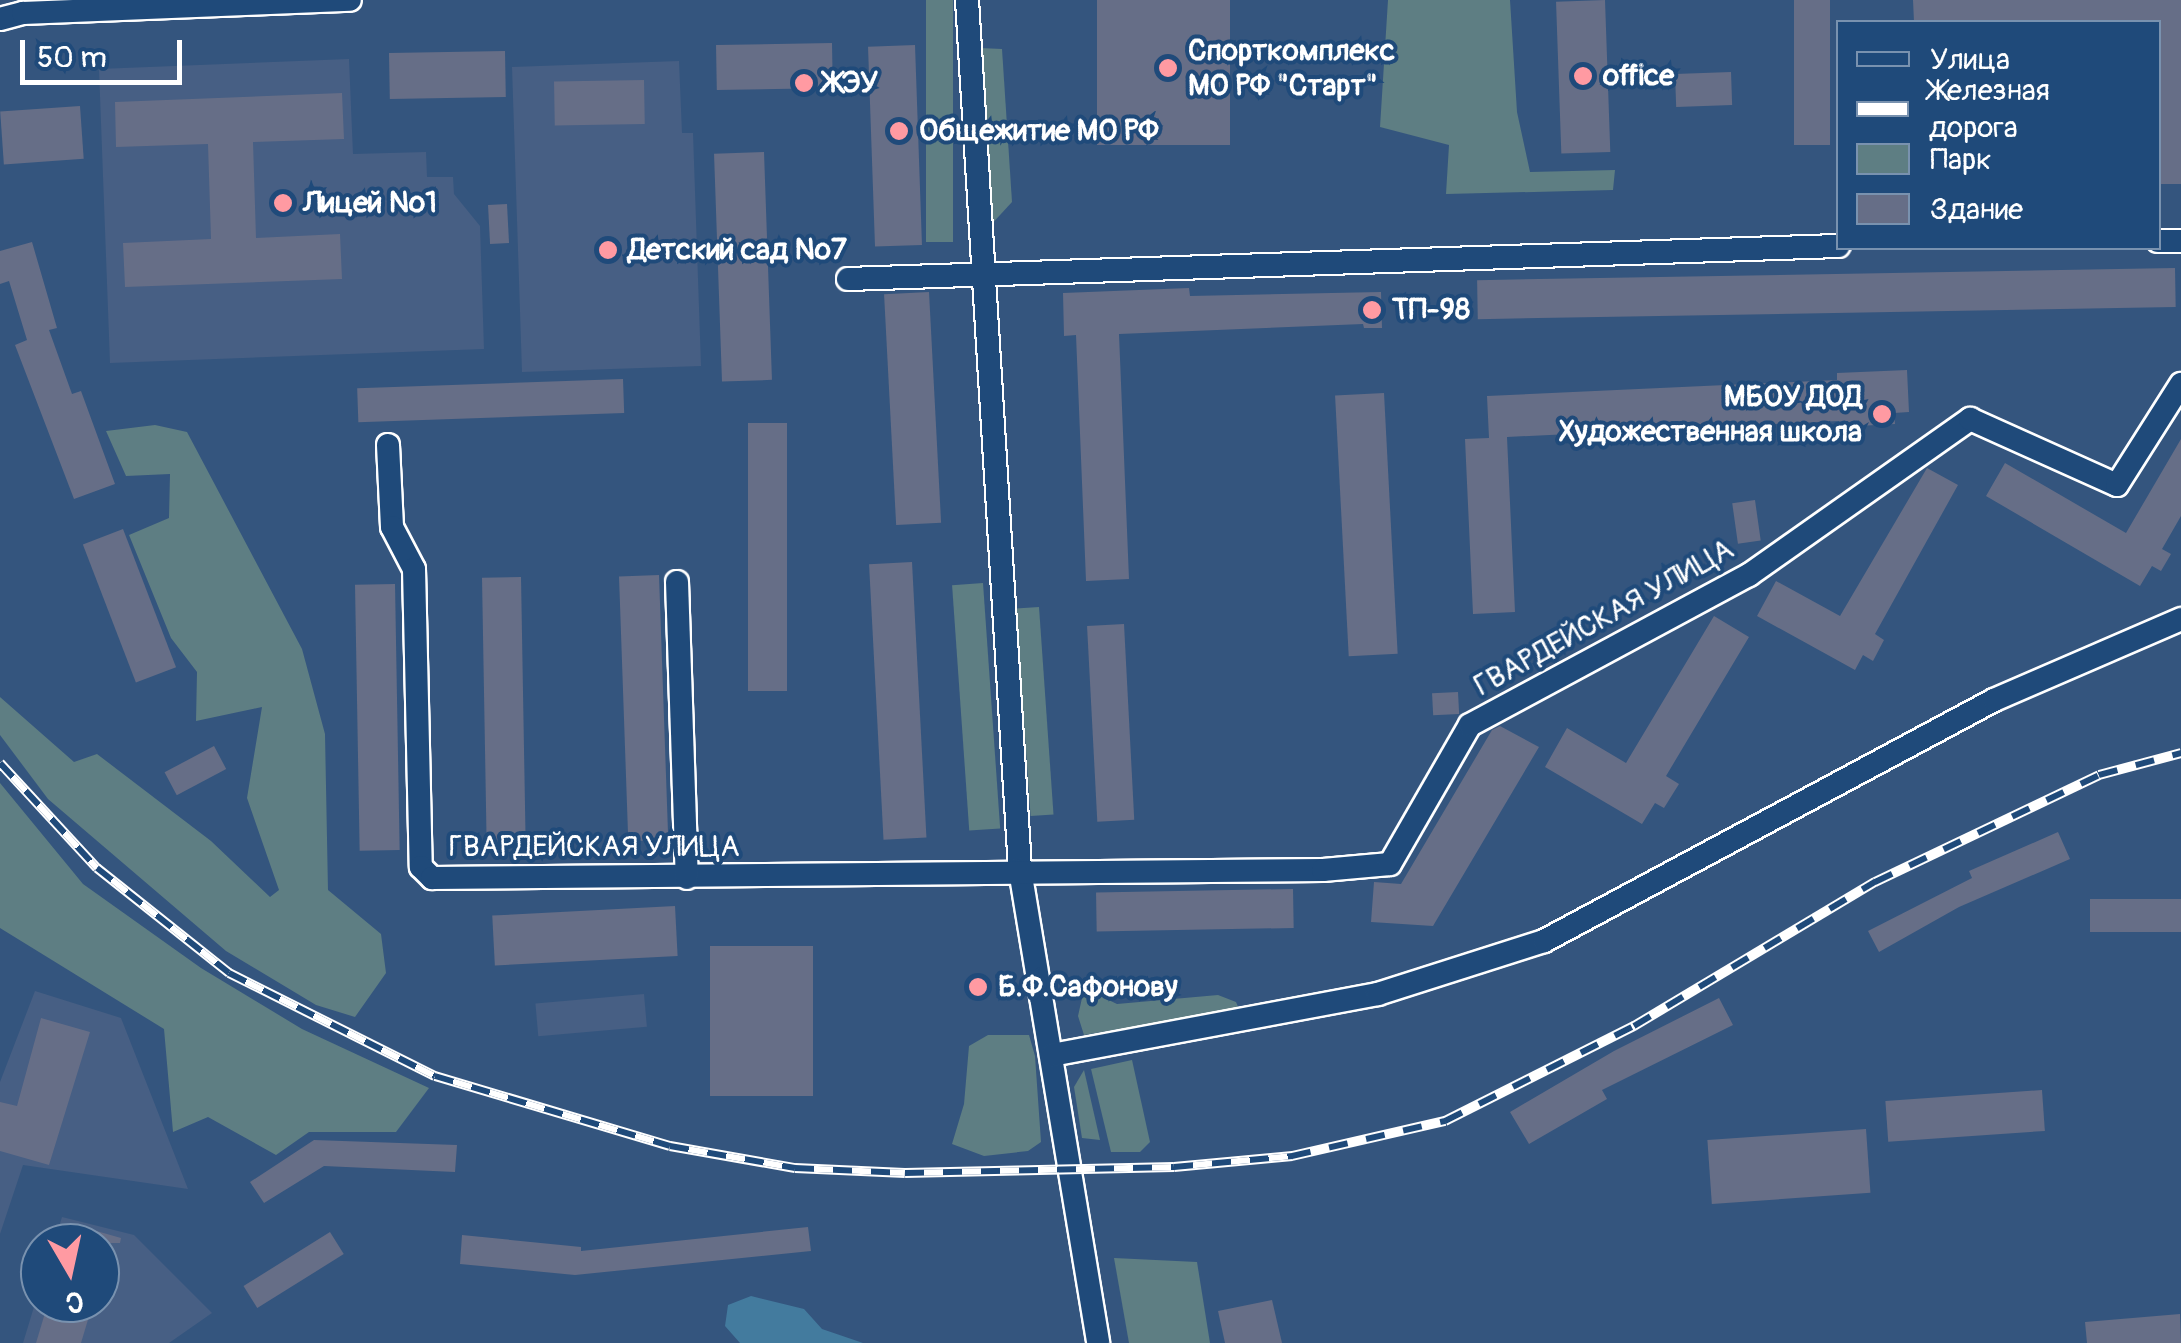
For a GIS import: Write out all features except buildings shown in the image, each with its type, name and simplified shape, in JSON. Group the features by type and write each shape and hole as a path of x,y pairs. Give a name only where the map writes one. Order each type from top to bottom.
{"street":[{"path":"0,19 24,13 350,0"},
{"path":"968,0 1020,870 1098,1343"},
{"path":"848,280 1836,246"},
{"name":"ГВАРДЕЙСКАЯ УЛИЦА","path":"388,445 392,527 414,569 422,867 432,878 1324,870 1390,864 1470,725 1749,575 1970,418 2117,485 2181,384"},
{"path":"676,582 687,878"},
{"path":"1052,1055 1378,994 1544,940 1994,700 2181,618"}],"shaded area":[{"name":"Лицей №1","path":"349,59 353,154 426,152 427,177 453,177 454,194 480,226 484,349 110,363 99,69"},
{"name":"Детский сад №7","path":"679,61 682,133 693,133 701,366 522,372 512,67"},
{"path":"35,991 121,1018 188,1189 23,1165 0,1234 0,1082"},
{"path":"644,994 647,1027 538,1036 535,1003"},
{"path":"62,1217 86,1223 60,1223"},
{"path":"120,1232 134,1235 212,1313 169,1343 23,1343 29,1323 120,1323"},
{"path":"751,1296 804,1309 822,1329 863,1343 740,1343 725,1326 728,1305"}],"green space":[{"path":"926,0 953,0 953,242 926,242"},
{"path":"1388,0 1510,0 1517,112 1530,172 1615,170 1613,190 1446,194 1449,145 1380,127"},
{"path":"980,48 1002,49 1012,202 989,227"},
{"path":"155,425 187,432 302,649 325,734 328,890 381,934 386,973 355,1017 316,1005 226,951 48,799 0,735 0,697 74,762 97,754 211,841 270,897 279,890 247,798 262,707 196,721 197,672 171,638 129,535 169,518 170,474 126,476 106,431"},
{"path":"983,583 1000,828 969,831 952,585"},
{"path":"1039,607 1054,814 1031,816 1016,609"},
{"path":"0,783 83,884 201,968 302,1029 429,1088 396,1132 309,1132 276,1155 208,1117 173,1132 164,1029 0,928"},
{"path":"1094,993 1117,1004 1218,995 1236,1002 1239,1009 1084,1035 1078,1016 1082,998"},
{"path":"988,1035 1029,1035 1035,1056 1041,1142 1028,1151 984,1156 952,1144 964,1104 969,1046"},
{"path":"1132,1060 1150,1142 1140,1152 1111,1152 1091,1069"},
{"path":"1084,1070 1100,1140 1082,1138 1074,1087"},
{"path":"1114,1258 1197,1262 1210,1343 1129,1343"}],"railway":[{"path":"0,763 97,868 229,973 435,1076 670,1146 795,1168 905,1173 1174,1167 1292,1156 1445,1121 1634,1026 1875,882 2099,775 2181,753"}],"place":[{"name":"Спорткомплекс МО РФ \"Старт\"","path":"1168,68"},
{"name":"office","path":"1583,76"},
{"name":"ЖЭУ","path":"804,83"},
{"name":"Общежитие МО РФ","path":"899,131"},
{"name":"Лицей №1","path":"283,203"},
{"name":"Детский сад №7","path":"608,250"},
{"name":"ТП-98","path":"1372,310"},
{"name":"МБОУ ДОД Художественная школа","path":"1882,414"},
{"name":"Б.Ф.Сафонову","path":"978,987"}]}
